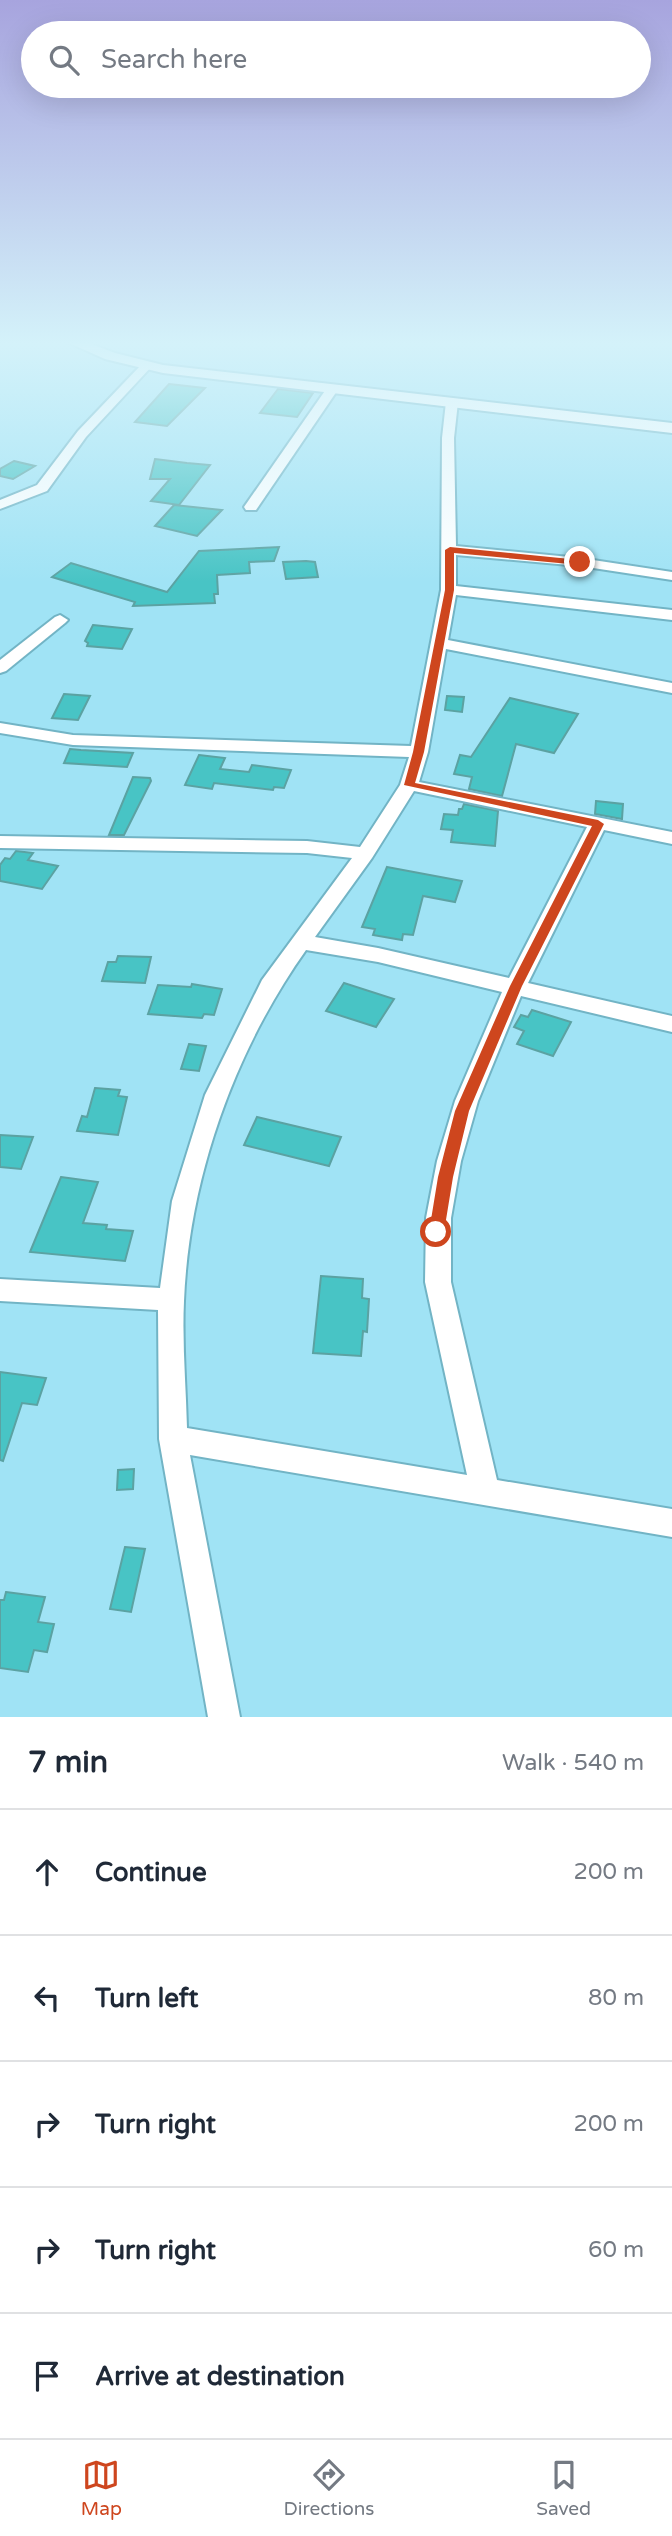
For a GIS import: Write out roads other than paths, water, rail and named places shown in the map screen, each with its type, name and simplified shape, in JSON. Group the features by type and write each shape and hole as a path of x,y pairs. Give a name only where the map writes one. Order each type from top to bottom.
{"street":[{"path":"0,505 42,488 93,422"},
{"path":"251,507 309,422"},
{"path":"224,1717 173,1439 172,1300 184,1201 216,1095 271,985 365,854 409,785 419,752 449,590 450,422"},
{"path":"622,422 672,428"},
{"path":"450,550 580,562 672,576"},
{"path":"449,590 672,615"},
{"path":"0,668 60,620"},
{"path":"440,643 672,688"},
{"path":"0,728 73,740 419,752"},
{"path":"409,785 672,838"},
{"path":"485,1491 437,1275 436,1232 445,1177 462,1111 516,986 598,824"},
{"path":"0,842 307,847 365,854"},
{"path":"302,942 378,955 672,1024"},
{"path":"0,1290 172,1300"},
{"path":"173,1439 672,1523"}]}
